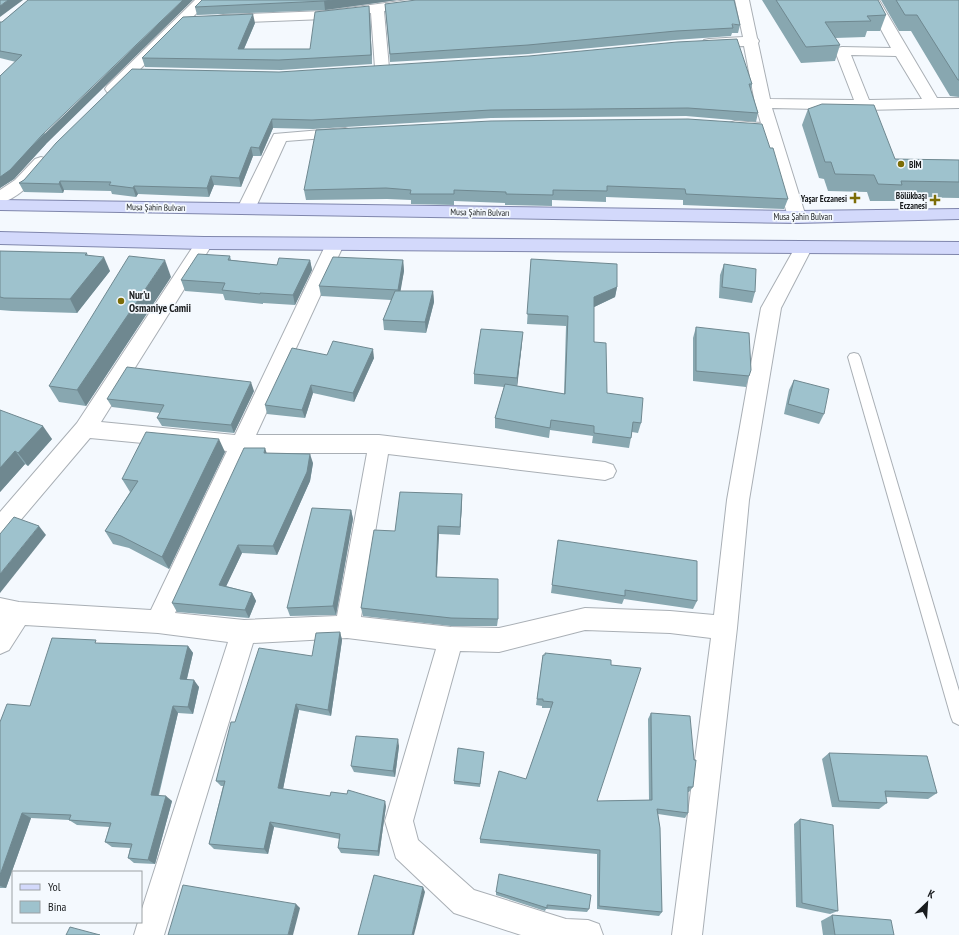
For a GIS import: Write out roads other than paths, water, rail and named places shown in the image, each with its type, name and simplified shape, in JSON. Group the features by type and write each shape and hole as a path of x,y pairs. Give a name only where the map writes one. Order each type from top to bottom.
{"main road":[{"name":"Musa Şahin Bulvarı","path":"0,205 797,217 959,214"},
{"path":"0,238 204,243 959,248"}],"street":[{"path":"188,0 101,91 130,72 203,0"},
{"path":"182,21 325,15 439,0"},
{"path":"742,0 752,41 764,103 797,217"},
{"path":"872,0 932,103"},
{"path":"377,8 382,68"},
{"path":"698,44 752,41"},
{"path":"863,104 842,51 901,52"},
{"path":"366,69 397,67"},
{"path":"130,72 146,72"},
{"path":"764,103 959,103"},
{"path":"717,125 772,129"},
{"path":"246,209 280,137 358,132"},
{"path":"0,198 21,184 49,153"},
{"path":"0,528 85,429 204,243"},
{"path":"158,622 335,244"},
{"path":"687,935 725,628 738,500 771,308 804,248"},
{"path":"85,429 242,444 379,444 605,470"},
{"path":"347,627 379,444"},
{"path":"0,642 9,611 158,622 244,632 347,627 451,638 499,640 585,619 670,622 725,628"},
{"path":"149,935 244,632"},
{"path":"451,638 399,821 406,848 465,902 566,934 588,935"}],"lane":[{"path":"854,357 959,717"}],"place":[{"name":"BİM","path":"901,164"},
{"name":"Yaşar Eczanesi","path":"855,198"},
{"name":"Bölükbaşı Eczanesi","path":"935,200"},
{"name":"Nur'u Osmaniye Camii","path":"121,301"}]}
